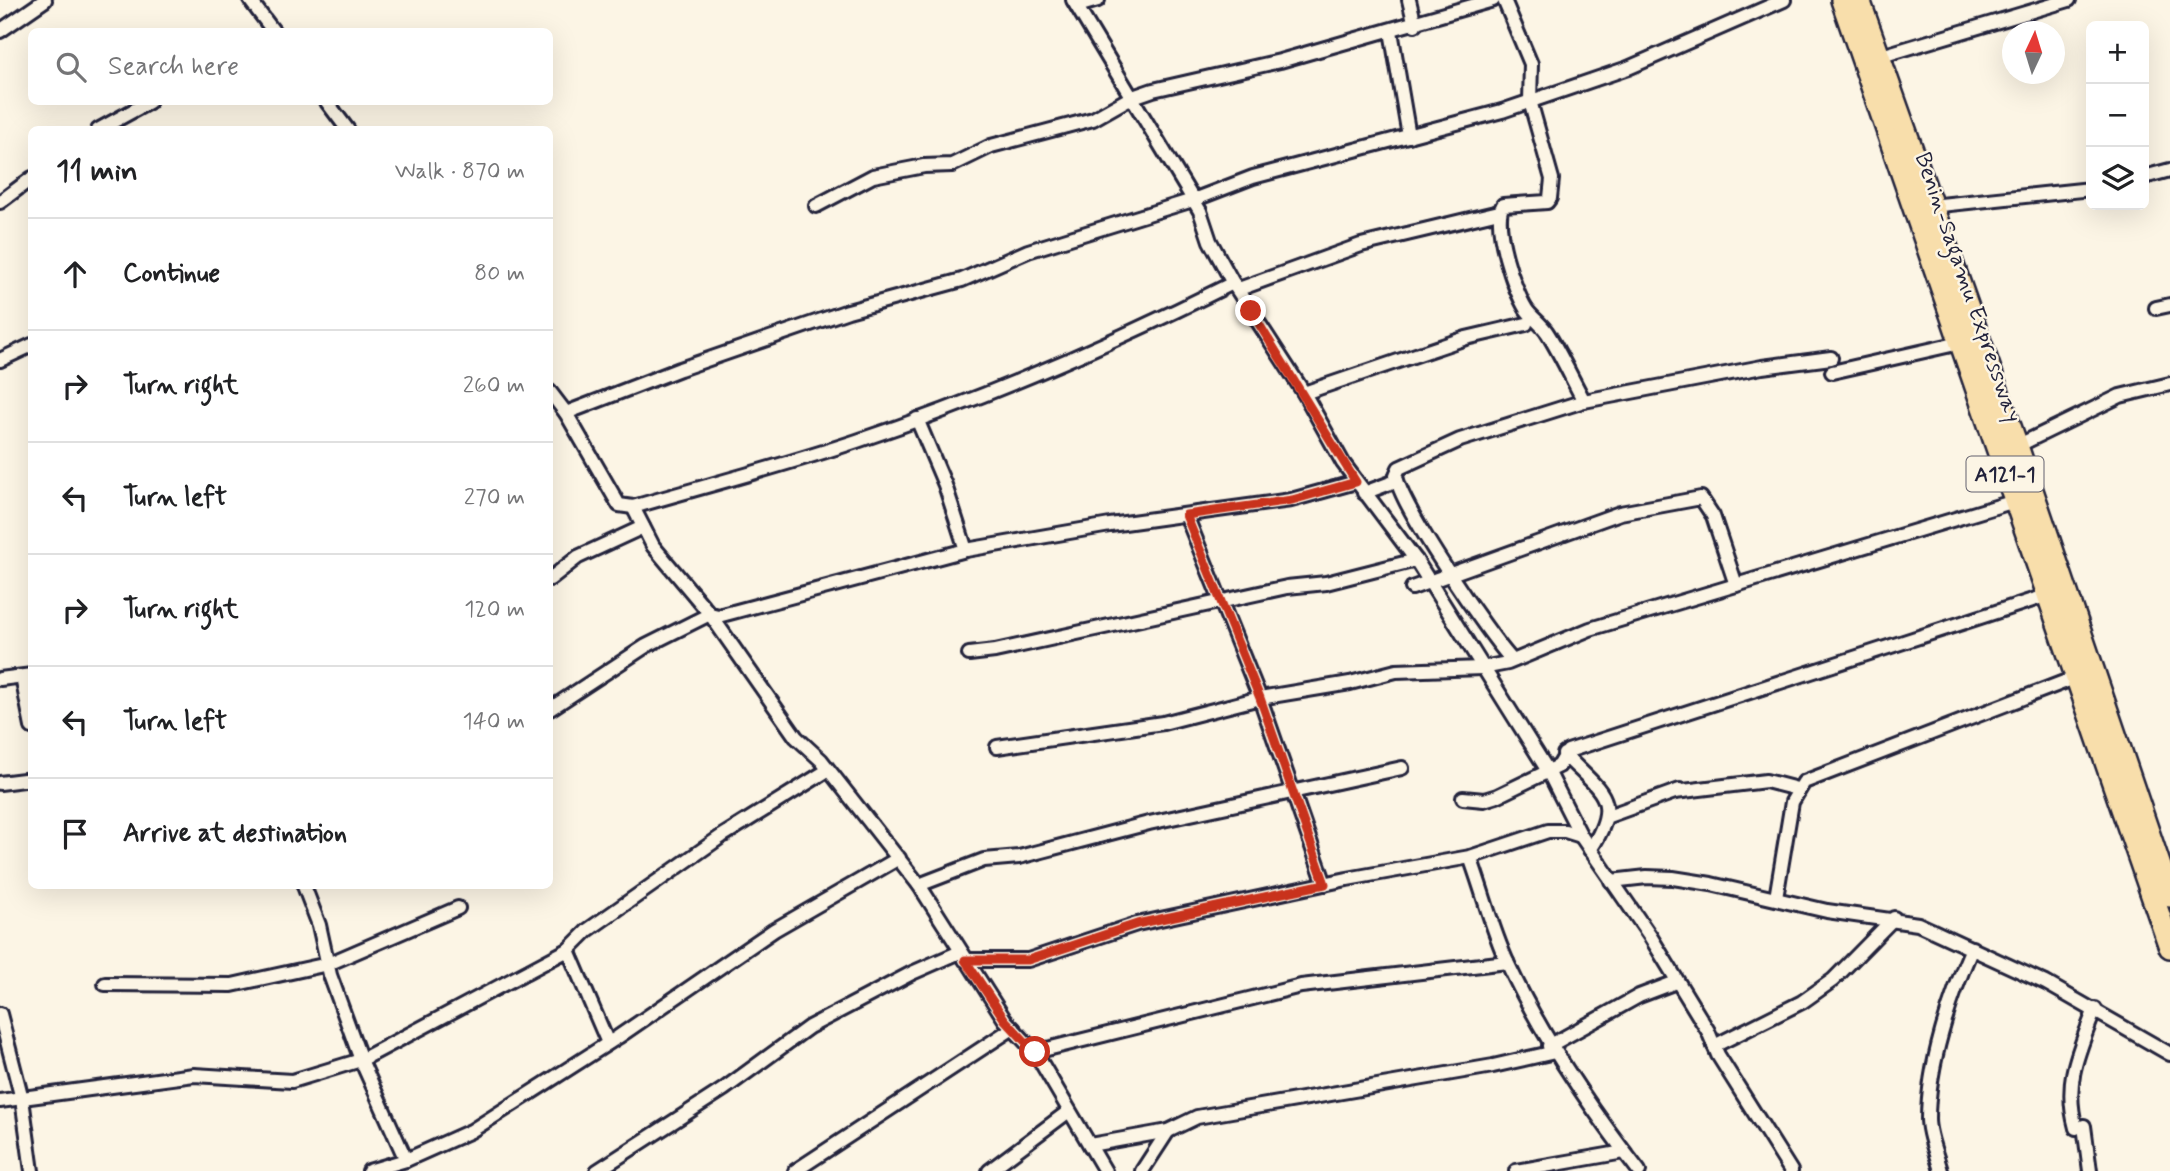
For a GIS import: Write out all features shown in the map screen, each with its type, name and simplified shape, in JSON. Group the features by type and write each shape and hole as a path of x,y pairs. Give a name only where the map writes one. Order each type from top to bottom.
{"highway":[{"name":"Benin-Sagamu Expressway","path":"1842,0 2170,947"},
{"name":"A121-1","path":"1859,0 2017,446 2170,896"}],"street":[{"path":"0,30 45,0"},
{"path":"250,0 271,28"},
{"path":"1098,0 1075,3 1193,200 1233,283 1304,393 1360,487 1434,580 1482,668 1553,768 1581,836 1650,936 1791,1171"},
{"path":"1409,0 1415,25"},
{"path":"816,206 873,176 924,166 952,165 991,146 1093,119 1130,98 1184,81 1280,61 1415,25 1493,0"},
{"path":"1233,283 1239,289 1361,245 1499,212 1510,202 1541,203 1550,198 1552,179 1530,101 1531,65 1504,0"},
{"path":"566,413 680,369 848,310 962,280 1028,251 1193,200 1253,177 1530,101 1628,68 1784,0"},
{"path":"1878,57 2069,0"},
{"path":"1391,31 1409,136"},
{"path":"105,126 144,105"},
{"path":"329,105 345,126"},
{"path":"2149,176 2170,170"},
{"path":"0,202 28,181"},
{"path":"1931,206 2086,190"},
{"path":"1499,212 1497,220 1512,278 1522,301 1527,311 1546,331 1584,401"},
{"path":"553,396 566,413 619,505 633,507 778,467 917,419 1087,353 1233,283"},
{"path":"2156,308 2170,304"},
{"path":"1304,393 1466,338 1526,324"},
{"path":"1832,373 1960,343"},
{"path":"0,360 28,347"},
{"path":"1512,660 1494,640 1409,510 1396,481 1399,468 1460,440 1584,401 1762,367 1831,358"},
{"path":"2017,446 2120,396 2170,384"},
{"path":"917,419 945,485 966,550"},
{"path":"553,707 646,646 710,614 718,616 966,550 1292,500 1396,481"},
{"path":"1579,523 1412,588 1620,513 1701,498 1713,516 1736,585"},
{"path":"997,747 1163,723 1260,698 1350,683 1396,671 1482,668 1512,660 1590,629 2015,501"},
{"path":"633,507 653,546 710,614 796,737 828,770 919,885 963,956 1013,1028 1035,1052 1105,1171"},
{"path":"1186,515 1260,698 1325,884"},
{"path":"553,577 578,557 643,527"},
{"path":"970,654 995,651 1219,600 1287,587 1326,583 1416,560"},
{"path":"1434,580 1450,573"},
{"path":"1463,798 1483,800 1497,796 1569,758 1702,706 2048,595"},
{"path":"1459,629 1484,622"},
{"path":"0,678 27,676"},
{"path":"1776,898 1797,789 1812,776 1897,747 2077,677"},
{"path":"1569,758 1604,796 1608,816 1605,827 1590,850"},
{"path":"919,885 984,860 1019,857 1149,823 1294,794 1402,768"},
{"path":"0,1101 194,1075 292,1081 361,1060 568,950 588,930 722,836 828,770"},
{"path":"0,783 28,780"},
{"path":"1675,792 1766,781 1797,789"},
{"path":"1608,816 1697,784"},
{"path":"597,1171 724,1089 809,1027 912,973 963,956 1028,960 1137,924 1325,884 1471,857 1548,831 1565,831 1581,836"},
{"path":"1471,857 1507,962 1552,1049 1639,1171"},
{"path":"369,1171 406,1160 471,1131 608,1043 774,930 899,858"},
{"path":"1611,881 1647,877 1673,878 1827,911 1894,918 1919,924 2095,1009 2170,1054"},
{"path":"305,889 319,925 327,964 361,1060 406,1160"},
{"path":"105,984 232,985 327,964 458,908"},
{"path":"1714,1046 1802,1002 1833,980 1894,918"},
{"path":"1941,1171 1929,1130 1929,1110 1945,1015 1972,948"},
{"path":"568,950 608,1043"},
{"path":"1035,1052 1301,986 1507,962"},
{"path":"1090,1145 1168,1131 1197,1117 1493,1066 1552,1049 1639,996 1676,982"},
{"path":"2090,1171 2080,1127 2069,1103 2073,1066 2095,1009"},
{"path":"0,1014 22,1099 32,1171"},
{"path":"795,1171 1013,1028"},
{"path":"989,1171 1069,1111"},
{"path":"1142,1171 1168,1131"},
{"path":"1516,1171 1624,1152"}],"route":[{"path":"1035,1052 1005,1020 965,960 1028,960 1137,924 1325,884 1260,698 1186,515 1292,500 1356,482 1329,440 1304,393 1251,311"}]}
